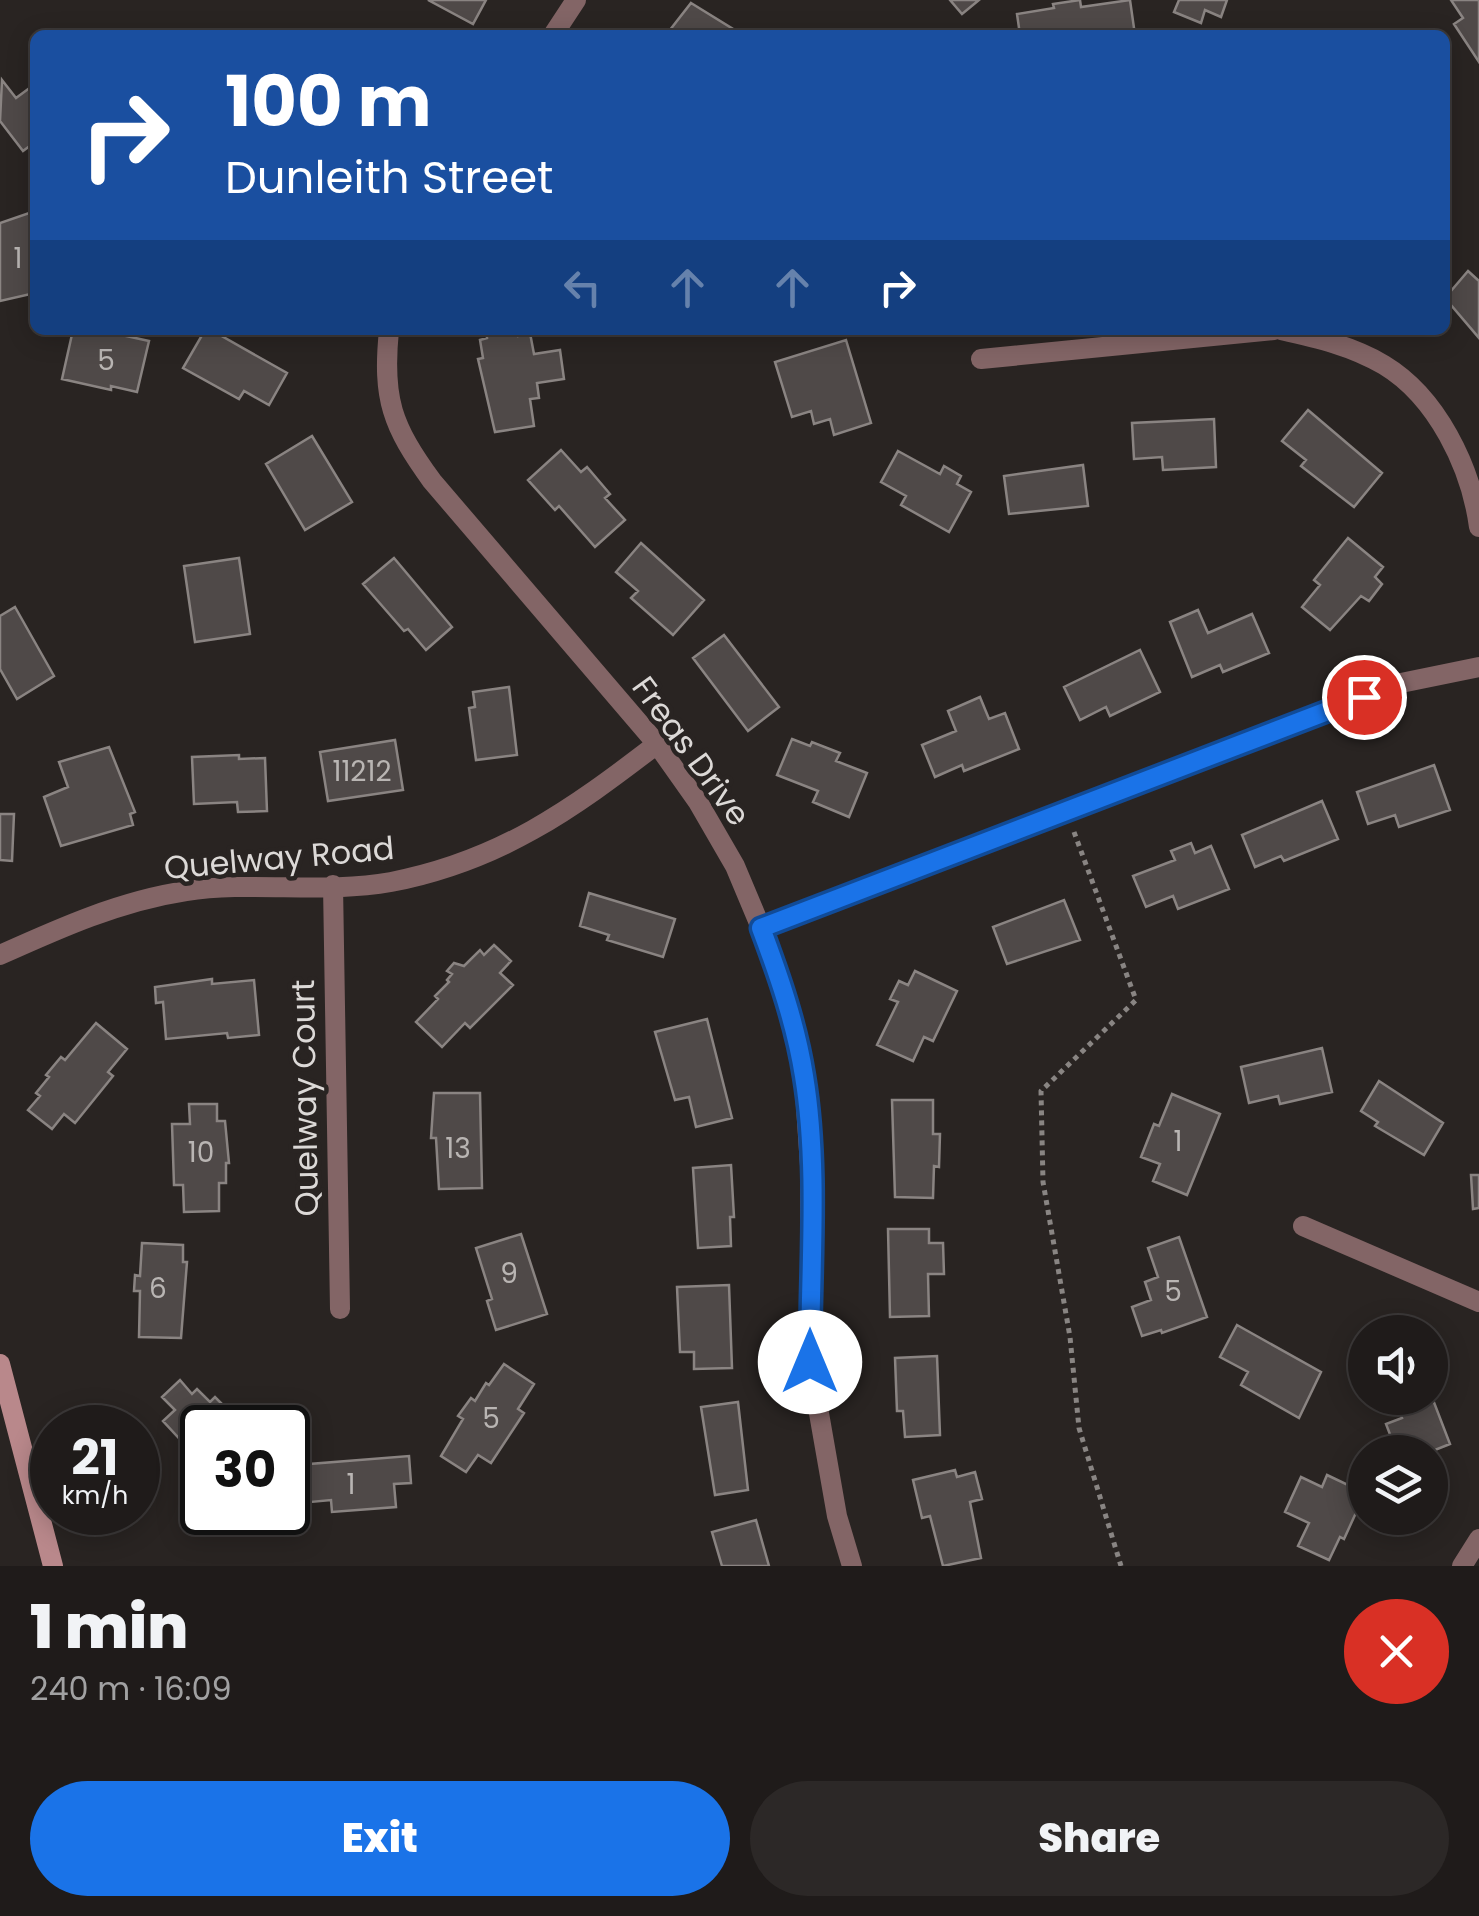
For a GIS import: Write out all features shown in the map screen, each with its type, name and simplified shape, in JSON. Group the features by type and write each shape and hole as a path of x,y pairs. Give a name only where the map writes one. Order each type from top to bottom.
{"main road":[{"path":"0,1364 53,1566"}],"street":[{"path":"556,30 576,0"},
{"name":"Freas Drive","path":"389,335 389,406 404,444 656,744 698,802 735,866 761,928 785,993 804,1077 810,1166 810,1362 829,1479 852,1566"},
{"path":"981,359 1227,335"},
{"path":"1302,335 1331,341 1385,366 1428,405 1453,444 1475,495 1479,527"},
{"path":"761,928 1401,682 1479,667 1479,653"},
{"name":"Quelway Road","path":"0,954 76,921 188,891 389,882 483,856 582,802 656,744"},
{"name":"Quelway Court","path":"333,885 340,1309"},
{"path":"1303,1226 1479,1302"},
{"path":"1462,1566 1479,1539"}],"path":[{"path":"1066,810 1136,1000 1041,1091 1043,1182 1070,1336 1079,1428 1120,1566"}],"building":[{"path":"428,0 486,0 473,24"},
{"path":"950,0 979,0 962,14"},
{"path":"1080,0 1081,7 1130,0 1134,30 1019,30 1017,14 1054,8 1053,4"},
{"path":"1179,0 1227,0 1221,17 1205,10 1201,23 1174,12"},
{"path":"1451,0 1479,0 1479,62 1454,24 1463,18"},
{"path":"691,3 733,29 732,30 670,30"},
{"path":"2,80 16,98 30,88 30,146 23,151 0,121"},
{"path":"30,213 30,294 0,301 0,223"},
{"path":"1468,271 1479,281 1479,338 1450,304 1450,292"},
{"path":"72,335 122,335 149,341 137,392 62,379"},
{"path":"202,335 220,335 287,373 269,405 244,391 239,399 183,368"},
{"path":"487,335 530,335 534,354 560,350 564,379 537,383 539,398 530,399 534,426 495,432 478,359 483,358 480,340"},
{"path":"846,340 871,423 834,435 830,419 814,424 811,411 792,417 775,362"},
{"path":"1308,410 1382,473 1354,507 1301,466 1306,460 1282,441"},
{"path":"1214,419 1216,467 1163,470 1162,457 1134,459 1132,423"},
{"path":"312,436 352,502 305,530 266,464"},
{"path":"561,450 581,472 587,467 610,494 605,498 625,520 595,547 559,506 555,510 528,480"},
{"path":"898,451 940,474 944,466 961,476 957,484 971,492 949,532 901,505 906,496 881,482"},
{"path":"1083,465 1088,506 1009,514 1004,476"},
{"path":"1348,538 1383,567 1375,577 1382,584 1369,601 1361,596 1330,630 1302,607 1320,585 1314,580"},
{"path":"641,543 704,600 673,635 631,598 638,591 616,572"},
{"path":"239,558 250,634 195,642 184,566"},
{"path":"394,558 452,627 426,650 363,584"},
{"path":"15,607 54,676 17,699 0,669 0,616"},
{"path":"1198,610 1208,633 1252,614 1269,653 1223,672 1220,665 1192,677 1170,622"},
{"path":"724,635 779,707 748,731 693,658"},
{"path":"1140,650 1160,692 1110,716 1106,707 1080,720 1064,687"},
{"path":"509,687 517,755 476,760 469,708 475,707 473,692"},
{"path":"980,697 989,719 1005,713 1019,749 964,771 962,765 935,777 922,745 956,731 948,711"},
{"path":"792,739 840,753 836,761 867,773 849,817 813,802 818,791 777,775"},
{"path":"395,740 403,790 328,801 320,752"},
{"path":"109,747 135,812 130,814 133,825 61,846 44,797 68,787 59,762"},
{"path":"239,755 239,759 265,758 267,811 238,812 237,802 194,804 192,757"},
{"path":"1434,765 1450,810 1399,827 1395,815 1368,824 1357,792"},
{"path":"1322,801 1338,839 1284,861 1281,856 1255,867 1242,835"},
{"path":"0,814 14,814 12,861 0,860"},
{"path":"1191,843 1195,853 1211,846 1229,889 1178,909 1173,896 1146,907 1133,876 1175,860 1171,851"},
{"path":"589,893 675,919 663,957 607,940 609,935 580,926"},
{"path":"1064,900 1080,940 1007,964 993,927"},
{"path":"494,945 511,961 500,973 513,985 470,1028 465,1023 442,1047 416,1022 449,982 452,974 447,971 454,963 464,966 480,950 484,955"},
{"path":"915,971 957,991 933,1041 924,1037 913,1061 877,1045 898,1002 890,999 899,981 908,985"},
{"path":"212,979 212,984 254,980 259,1035 228,1038 227,1033 166,1039 163,1002 156,1003 155,987"},
{"path":"707,1019 732,1118 696,1127 689,1097 675,1100 655,1032"},
{"path":"96,1023 127,1049 108,1072 113,1076 75,1123 64,1114 52,1129 28,1110 40,1096 36,1093 49,1077 46,1075 61,1057 65,1060"},
{"path":"1322,1048 1332,1092 1280,1104 1278,1096 1249,1103 1241,1067"},
{"path":"1379,1081 1443,1123 1424,1155 1375,1126 1378,1122 1361,1111"},
{"path":"434,1093 480,1093 482,1188 439,1189 436,1138 431,1138"},
{"path":"1172,1094 1220,1114 1187,1195 1153,1181 1160,1164 1141,1157"},
{"path":"892,1100 933,1100 933,1134 940,1134 933,1198 895,1197"},
{"path":"189,1104 217,1104 217,1121 225,1121 229,1163 226,1183 219,1183 219,1211 184,1212 183,1185 174,1185 172,1124 190,1124"},
{"path":"731,1165 731,1246 698,1248 693,1168"},
{"path":"1471,1175 1479,1175 1479,1208 1473,1209"},
{"path":"888,1229 929,1229 929,1243 943,1243 944,1274 928,1274 929,1316 890,1317"},
{"path":"521,1234 547,1314 496,1330 487,1301 492,1299 476,1248"},
{"path":"1179,1237 1207,1317 1142,1336 1132,1307 1151,1300 1145,1282 1158,1277 1148,1248"},
{"path":"142,1243 183,1245 183,1262 187,1262 181,1338 139,1337 140,1291 134,1291 135,1275 140,1276"},
{"path":"729,1285 732,1368 694,1369 694,1352 680,1352 677,1287"},
{"path":"1237,1325 1321,1372 1299,1418 1241,1385 1248,1372 1220,1357"},
{"path":"937,1356 940,1435 905,1437 903,1411 897,1411 895,1358"},
{"path":"504,1364 534,1384 518,1409 524,1413 491,1463 478,1455 466,1472 441,1456 463,1419 458,1416"},
{"path":"180,1380 192,1394 197,1389 210,1402 215,1397 223,1405 180,1405 180,1439 163,1421 175,1410 162,1397"},
{"path":"738,1402 748,1490 715,1495 701,1407"},
{"path":"1401,1415 1439,1415 1447,1435 1390,1435 1386,1424 1402,1418"},
{"path":"409,1456 411,1483 394,1484 396,1507 332,1512 331,1500 310,1502 310,1464"},
{"path":"955,1470 957,1477 975,1472 982,1499 970,1502 981,1558 943,1566 930,1516 922,1518 913,1480"},
{"path":"1327,1475 1348,1485 1348,1530 1344,1539 1340,1537 1329,1560 1298,1546 1309,1523 1285,1512 1301,1477 1322,1487"},
{"path":"756,1520 769,1566 722,1566 712,1532"}],"route":[{"path":"810,1362 810,1166 804,1077 785,993 761,928 1364,697"}]}
